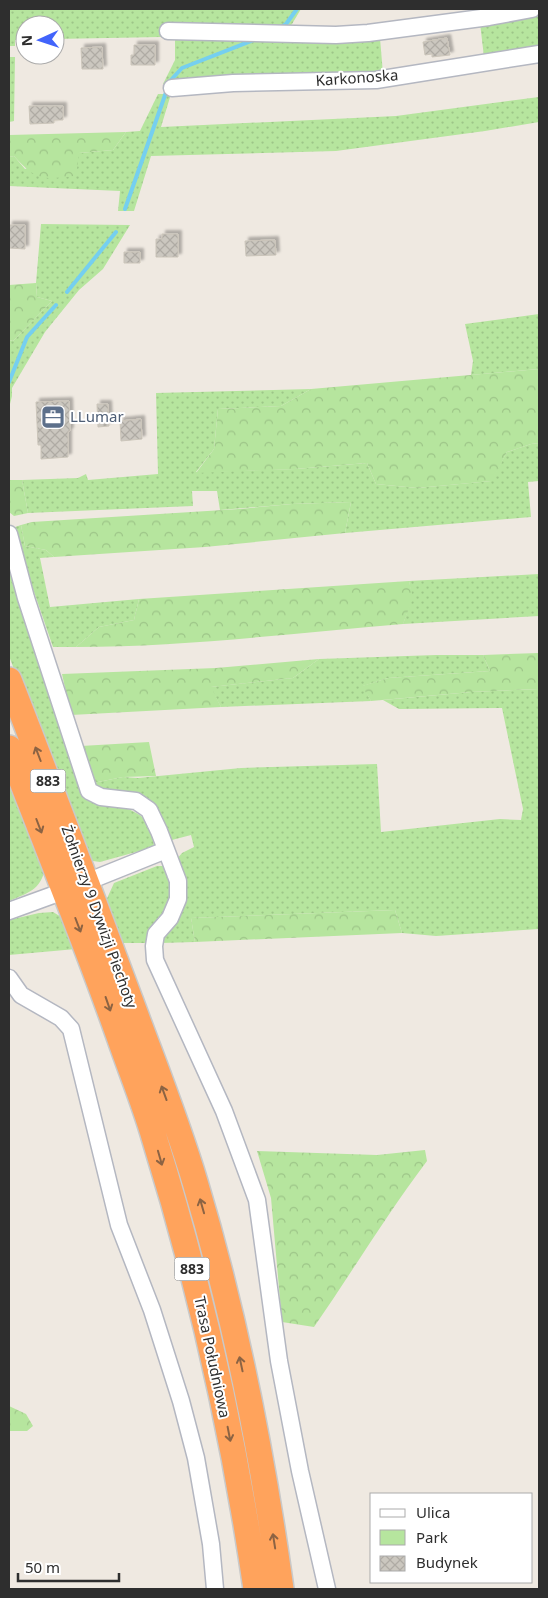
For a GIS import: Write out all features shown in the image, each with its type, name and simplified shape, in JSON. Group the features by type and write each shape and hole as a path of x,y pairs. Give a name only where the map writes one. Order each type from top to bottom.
{"highway":[{"name":"Żołnierzy 9 Dywizji Piechoty","path":"9,680 76,886 90,958"},
{"name":"Żołnierzy 9 Dywizji Piechoty","path":"9,748 76,886 187,1155"},
{"name":"Trasa Południowa","path":"90,958 154,1136 188,1253 217,1376 244,1514 256,1589"},
{"name":"Trasa Południowa","path":"187,1155 213,1244 239,1352 264,1472 281,1589"}],"street":[{"path":"168,31 336,35 368,33 489,17 532,9"},
{"name":"Karkonoska","path":"172,88 233,83 376,80 539,54"},
{"path":"9,534 26,598 89,791 101,797 136,801 148,810 159,831 178,881 178,899 170,918 156,934 154,946 156,960 224,1112 257,1200 280,1361 300,1471 327,1589"},
{"path":"9,911 166,850"},
{"path":"9,978 21,995 61,1018 70,1028 119,1225 152,1310 181,1401 196,1458 211,1544 216,1589"}],"green space":[{"path":"9,9 301,9 286,30 162,27 161,37 65,39 65,15 15,15 15,46 9,46"},
{"path":"539,13 539,49 484,57 480,23"},
{"path":"175,37 380,38 383,74 163,84 175,60"},
{"path":"9,57 15,57 14,121 9,122"},
{"path":"158,94 171,94 161,127 396,116 539,97 539,122 336,151 151,156 134,211 118,211 120,191 9,186 9,157 14,156 25,169 79,153 113,150 126,132 140,131"},
{"path":"126,132 113,150 79,153 76,176 42,177 29,171 14,156 9,157 9,135"},
{"path":"41,224 130,225 103,269 79,290 45,332 12,388 9,408 9,340 13,341 52,301 37,297 36,283"},
{"path":"36,283 37,297 52,301 13,341 9,340 9,285"},
{"path":"539,314 539,369 471,375 473,361 465,324"},
{"path":"539,369 539,443 507,452 492,481 417,488 376,484 367,463 295,469 196,473 214,449 218,409 281,406 311,389"},
{"path":"311,389 281,406 218,409 214,449 196,472 295,469 367,463 376,484 417,488 491,481 507,452 539,443 539,481 528,482 531,517 345,533 351,502 292,504 220,510 217,491 192,491 193,506 28,513 22,480 78,478 86,474 88,480 158,474 156,393"},
{"path":"9,480 22,480 28,513 14,516 9,512"},
{"path":"351,502 345,533 205,547 54,557 46,550 25,546 21,525 32,522 292,504"},
{"path":"21,525 25,546 46,550 54,557 40,558 50,607 139,599 134,620 99,627 76,647 53,647 12,528"},
{"path":"9,558 95,801 135,812 143,818 153,834 154,847 100,862 93,861 85,856 9,656"},
{"path":"539,574 539,616 403,624 412,598 409,581"},
{"path":"409,581 413,598 403,624 158,645 76,647 99,627 134,620 139,599"},
{"path":"539,653 539,689 471,692 371,701 362,686 388,678 490,671 483,655"},
{"path":"483,655 490,671 388,678 363,686 371,701 221,707 210,687 293,678 319,659"},
{"path":"319,659 293,678 211,687 221,707 71,715 62,674 216,668"},
{"path":"539,689 539,929 436,936 402,933 395,910 191,918 195,942 161,943 176,860 182,853 194,847 191,835 172,840 164,826 93,783 123,777 138,778 241,768 377,764 381,832 500,819 521,820 523,809 502,708 399,709 383,700 471,692"},
{"path":"149,742 156,776 123,777 93,783 81,746"},
{"path":"9,778 45,868 40,881 33,890 9,901"},
{"path":"157,866 164,866 172,886 169,902 146,943 119,943 104,905 114,883"},
{"path":"395,910 402,933 195,942 191,918"},
{"path":"53,912 63,918 76,949 9,955 9,920 39,913"},
{"path":"425,1150 427,1161 314,1327 282,1322 271,1198 257,1151 377,1155"},
{"path":"9,1406 26,1414 33,1426 27,1431 9,1431"}],"building":[{"path":"447,38 450,55 432,57 432,54 425,55 423,42"},
{"path":"134,45 155,45 155,65 131,65"},
{"path":"102,47 103,69 82,69 81,48"},
{"path":"29,106 63,106 63,120 54,120 54,123 30,124"},
{"path":"9,225 25,225 25,249 9,248"},
{"path":"162,234 178,234 178,257 156,257 156,239 162,239"},
{"path":"275,240 276,255 246,256 245,241"},
{"path":"124,252 140,252 140,263 124,263"},
{"name":"LLumar","path":"69,401 70,431 68,432 68,457 41,459 41,445 38,445 36,402"},
{"path":"97,404 108,404 109,426 98,427"},
{"path":"141,419 142,439 121,441 120,421"}],"waterway":[{"path":"280,28 286,24 297,9"},
{"path":"125,209 170,81 182,68 256,39"},
{"path":"67,292 116,232"},
{"path":"9,382 27,337 56,305"}],"place":[{"name":"LLumar","path":"53,417"}]}
